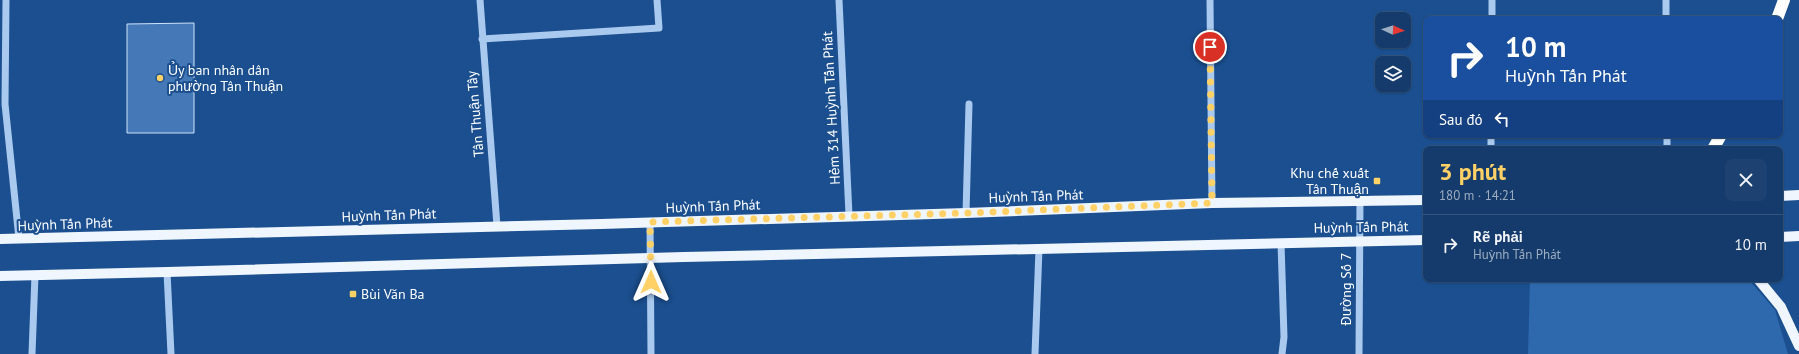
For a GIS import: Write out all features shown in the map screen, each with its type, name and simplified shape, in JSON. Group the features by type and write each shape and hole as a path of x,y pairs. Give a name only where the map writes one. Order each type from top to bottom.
{"highway":[{"path":"1778,16 1784,0"}],"main road":[{"path":"1783,196 1799,195"},
{"name":"Huỳnh Tấn Phát","path":"0,239 966,213 1212,203 1423,200"},
{"path":"1783,237 1799,236"},
{"name":"Huỳnh Tấn Phát","path":"0,276 651,258 1423,240"},
{"path":"1760,282 1781,307 1799,346"}],"street":[{"path":"6,0 5,104 19,239"},
{"name":"Tân Thuận Tây","path":"480,0 497,226"},
{"path":"482,39 659,28 657,0"},
{"name":"Hẻm 314 Huỳnh Tấn Phát","path":"839,0 849,215"},
{"path":"1210,0 1212,203"},
{"path":"1492,0 1492,16"},
{"path":"1666,0 1666,16"},
{"path":"966,213 969,104"},
{"name":"Đường Số 7","path":"1359,354 1360,200"},
{"path":"650,222 651,354"},
{"path":"1281,243 1284,337 1282,354"},
{"path":"1035,354 1039,249"},
{"path":"167,272 171,354"},
{"path":"32,354 35,275"}],"shaded area":[{"path":"1530,282 1751,282 1775,310 1788,354 1528,354"}],"building":[{"name":"Ủy ban nhân dân phường Tân Thuận","path":"194,23 194,133 127,133 127,24"}],"place":[{"name":"Ủy ban nhân dân phường Tân Thuận","path":"160,78"},
{"name":"Khu chế xuất Tân Thuận","path":"1377,181"},
{"name":"Bùi Văn Ba","path":"353,294"}],"route":[{"path":"651,282 650,222 849,215 966,213 1212,203 1210,47"}]}
